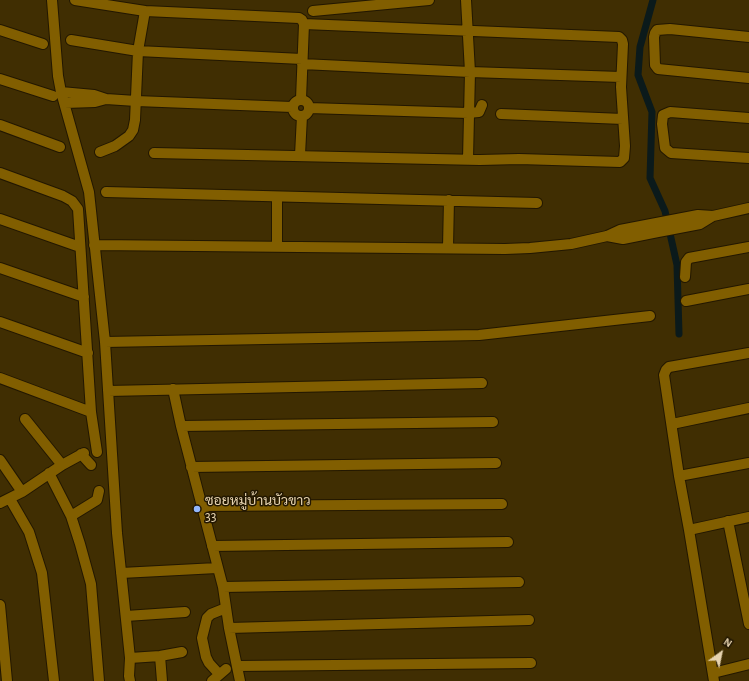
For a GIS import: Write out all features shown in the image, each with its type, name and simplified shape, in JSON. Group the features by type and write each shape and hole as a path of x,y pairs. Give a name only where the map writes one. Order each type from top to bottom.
{"street":[{"path":"52,0 58,76 57,94 65,103 89,192 105,342 121,573 130,658 130,681"},
{"path":"75,0 145,11 299,18 304,24 301,99"},
{"path":"313,11 429,0"},
{"path":"466,0 469,30 470,72 468,159"},
{"path":"353,8 357,26"},
{"path":"100,152 115,146 129,136 133,130 135,120 138,51 145,11"},
{"path":"154,152 620,162 625,155 621,77 623,44 619,36 304,24"},
{"path":"749,37 665,29 657,30 654,37 655,65 658,69 749,78"},
{"path":"0,30 43,44"},
{"path":"71,40 138,51 470,72 621,77"},
{"path":"0,79 57,94 83,93 106,99 292,106"},
{"path":"65,103 95,102 106,99"},
{"path":"301,99 307,102 309,108 307,113 302,116 295,114 292,106 295,101 301,99"},
{"path":"309,108 468,113 479,112 482,105"},
{"path":"749,118 670,112 664,115 662,124 665,148 671,153 749,158"},
{"path":"501,114 623,119"},
{"path":"300,155 302,116"},
{"path":"0,125 60,146"},
{"path":"0,173 63,196 72,201 78,209 91,412 97,452"},
{"path":"106,192 537,203"},
{"path":"277,197 277,246"},
{"path":"448,248 449,200"},
{"path":"94,245 530,248 571,244 749,208"},
{"path":"0,219 80,247"},
{"path":"685,277 686,262 689,258 749,247"},
{"path":"0,268 84,297"},
{"path":"686,301 749,289"},
{"path":"105,342 479,335 650,316"},
{"path":"0,322 88,353"},
{"path":"749,353 669,367 664,375 679,476 713,677 749,664"},
{"path":"0,378 91,412"},
{"path":"108,391 482,383"},
{"path":"173,389 222,587 240,681"},
{"path":"672,424 749,408"},
{"path":"25,419 62,465"},
{"path":"181,426 493,422"},
{"path":"0,503 22,492 49,473 82,454 90,465"},
{"path":"0,460 22,492"},
{"path":"192,467 496,463"},
{"path":"679,476 749,463"},
{"path":"49,473 71,516 91,584 99,681"},
{"path":"71,516 97,500 99,491"},
{"path":"10,499 29,532 42,573 54,681"},
{"path":"201,506 502,504"},
{"path":"689,530 749,517"},
{"path":"728,521 749,624"},
{"path":"212,546 508,542"},
{"path":"121,573 217,568"},
{"path":"222,587 519,582"},
{"path":"0,605 7,681"},
{"path":"219,675 206,657 202,638 207,618 211,614 226,608"},
{"path":"126,616 186,612"},
{"path":"229,628 529,620"},
{"path":"130,658 160,656 182,652"},
{"path":"160,656 162,681"},
{"path":"237,666 531,663"}],"waterway":[{"path":"653,0 640,47 638,75 652,112 650,178 665,211 677,265 679,334"}],"place":[{"name":"ซอยหมู่บ้านบัวขาว 33","path":"197,509"}]}
